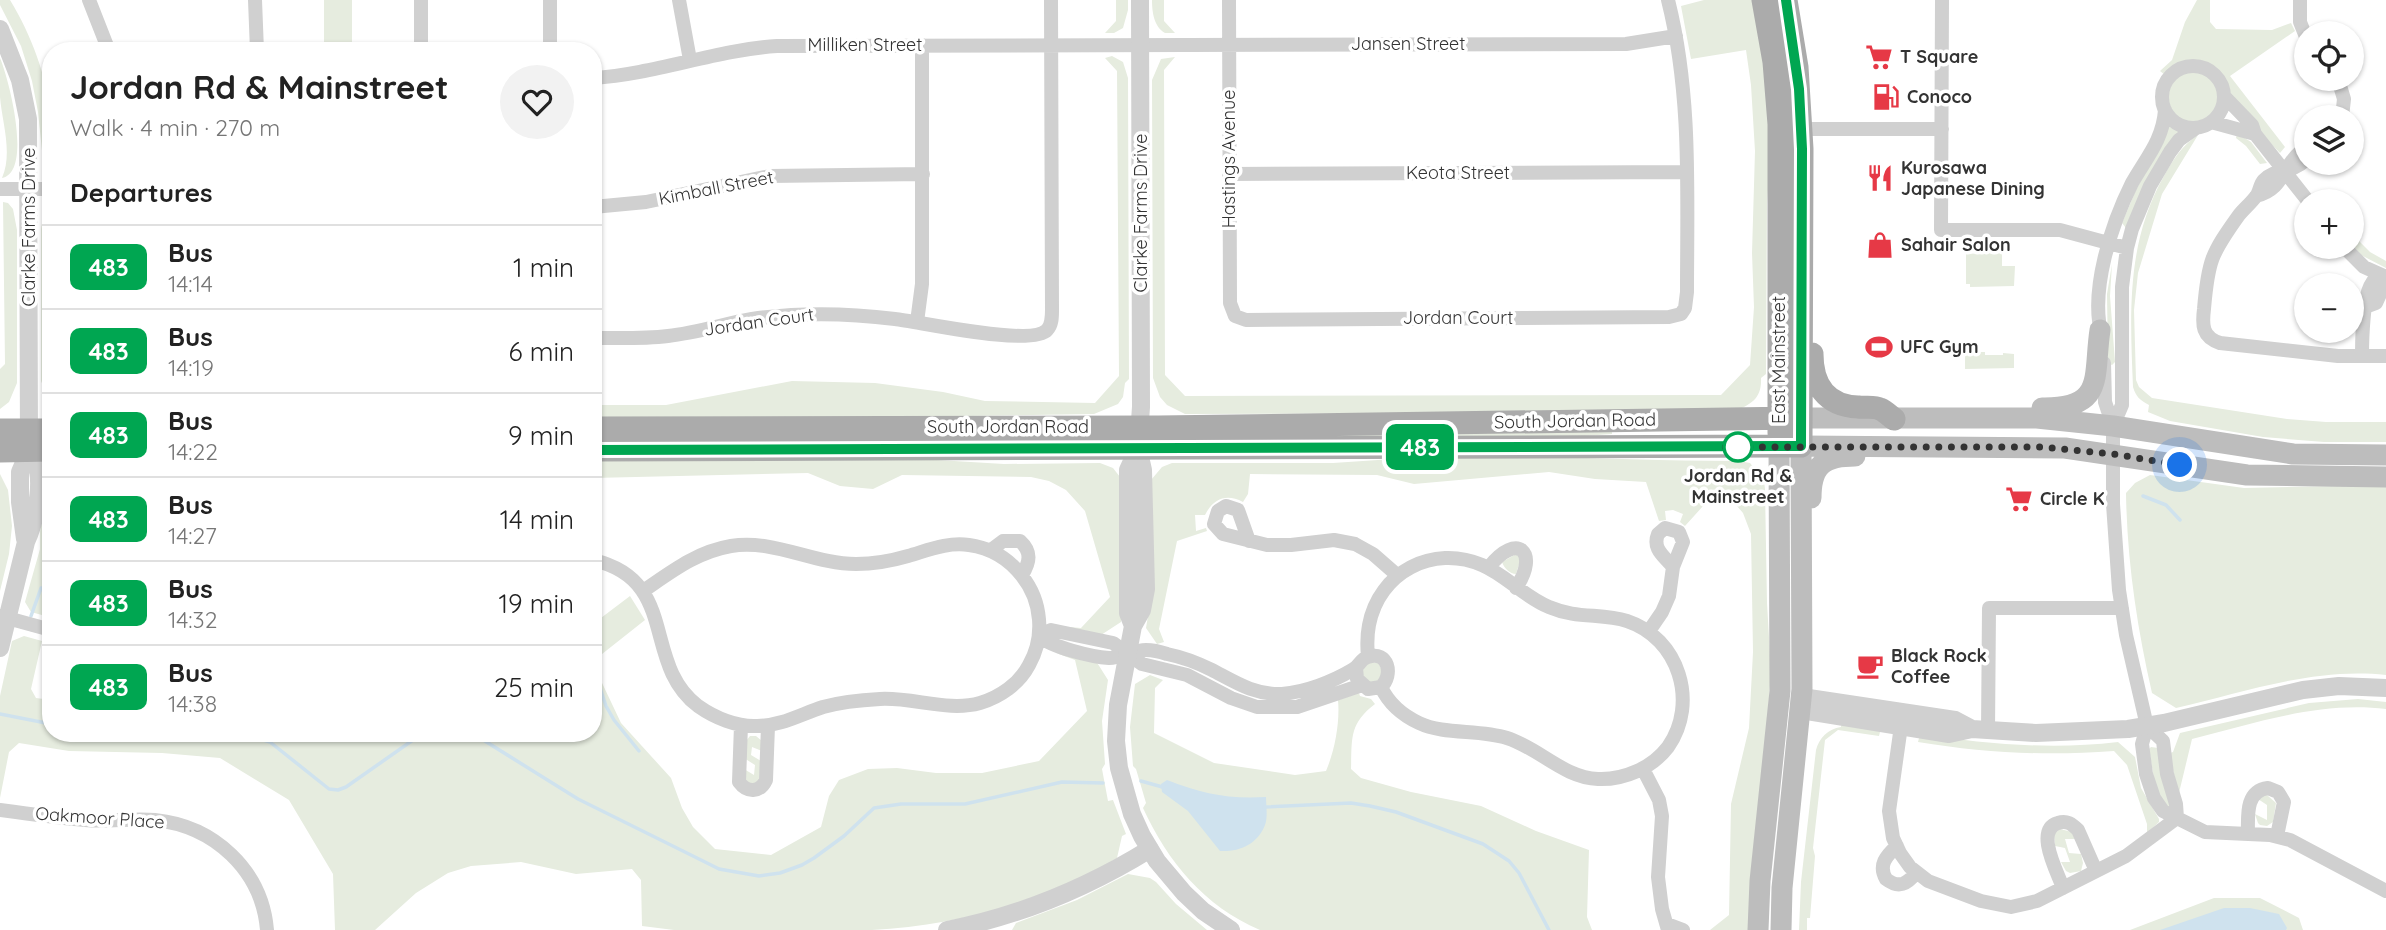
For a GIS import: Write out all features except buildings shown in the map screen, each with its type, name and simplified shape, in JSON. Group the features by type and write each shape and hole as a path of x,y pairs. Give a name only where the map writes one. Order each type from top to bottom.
{"main road":[{"name":"East Mainstreet","path":"1758,930 1760,881 1780,683 1790,446 1779,124 1775,73 1763,0"},
{"name":"East Mainstreet","path":"1786,0 1797,67 1801,129 1802,295 1790,418"},
{"path":"1802,295 1811,322 1812,372 1820,388 1830,399 1840,404 1859,408 1878,407 1894,419"},
{"path":"2004,418 2028,408 2068,407 2083,400 2097,377 2100,330"},
{"name":"South Jordan Road","path":"602,450 1790,418 2004,418 2048,419 2113,426 2293,454 2386,455"},
{"name":"South Jordan Road","path":"602,428 1790,446 2043,447 2113,454 2247,475 2386,477"},
{"path":"0,430 40,440"},
{"path":"0,451 40,440"},
{"name":"East Mainstreet","path":"1781,930 1784,864 1801,704 1802,596 1790,446"},
{"path":"1802,596 1812,574 1811,490 1817,467 1832,458 1894,456 1912,446"}],"street":[{"path":"89,0 105,42"},
{"path":"255,0 257,42"},
{"path":"421,0 421,42"},
{"path":"550,0 550,42"},
{"path":"679,0 690,60"},
{"path":"1051,0 1051,44"},
{"name":"Clarke Farms Drive","path":"1140,0 1139,437 1143,470 1146,589 1142,610 1133,626 1116,717 1116,741 1127,801 1150,849 1184,893 1203,911 1231,930"},
{"name":"Hastings Avenue","path":"1228,0 1230,303 1235,316"},
{"path":"1668,0 1685,104 1686,172"},
{"path":"1942,0 1941,230 2053,230 2127,248"},
{"path":"2300,0 2300,21"},
{"name":"Clarke Farms Drive","path":"0,29 16,66 26,105 40,440 37,501 32,530 4,617 0,648"},
{"name":"Jansen Street","path":"1141,45 1626,44 1676,36"},
{"name":"Jordan Court","path":"602,338 668,336 753,319 800,314 860,315 1018,337 1040,335 1048,330 1052,321 1051,44"},
{"path":"916,322 922,284 922,45"},
{"name":"Milliken Street","path":"602,77 764,47 1141,45"},
{"path":"2113,426 2122,405 2121,302 2127,248 2139,208 2179,140 2196,128 2211,122 2221,111 2224,96 2221,83 2213,73 2201,66 2188,66 2175,71 2166,81 2162,95 2165,110 2160,138 2126,197 2109,243 2100,288 2105,402 2113,426 2115,546 2122,608 2147,726 2142,744 2150,791 2163,811 2205,832 2277,836 2297,843 2386,891"},
{"path":"2224,96 2252,125 2255,134 2299,189"},
{"path":"2165,110 2178,124 2196,128"},
{"path":"2211,122 2255,134"},
{"path":"1801,129 1942,129"},
{"path":"2285,171 2294,157"},
{"path":"2294,169 2272,173 2262,182 2256,196 2220,241 2209,265 2203,319 2206,335 2220,343 2386,356"},
{"name":"Jordan Court","path":"1235,316 1246,320 1668,317 1681,314 1685,309 1687,292 1686,172"},
{"name":"Keota Street","path":"1229,174 1686,172"},
{"name":"Kimball Street","path":"602,205 646,202 770,176 923,174"},
{"path":"0,189 42,189"},
{"path":"2355,259 2383,276 2372,283 2365,299 2368,306 2363,327 2362,356"},
{"path":"991,550 1008,540 1024,544 1029,560 1022,575"},
{"path":"1249,541 1277,546 1324,540 1344,541 1373,554 1397,575"},
{"path":"602,564 622,572 643,591 657,618 666,662 680,687 707,712 741,725 768,726 822,708 863,700 907,699 963,706 989,700 1004,692 1023,674 1033,656 1039,636 1036,600 1022,575 991,550 965,544 948,544 883,562 843,564 774,547 740,545 710,551 688,560 643,591"},
{"path":"1489,567 1507,550 1514,548 1525,553 1527,563 1516,588"},
{"path":"1368,657 1367,633 1377,600 1397,575 1417,564 1438,558 1465,559 1489,567 1541,604 1581,616 1620,619 1649,631 1666,648 1678,669 1683,701 1681,720 1673,738 1660,755 1643,769 1607,779 1580,776 1508,738 1422,724 1399,711 1381,687"},
{"path":"1649,631 1670,596 1673,567"},
{"path":"1980,730 1989,608 2122,608"},
{"path":"4,617 42,628"},
{"path":"1039,636 1049,645 1110,658 1128,654 1142,664 1217,681 1231,698 1257,708 1280,709 1356,668 1368,657 1378,657 1387,663 1389,674 1385,684 1373,689 1362,685 1357,679 1356,668"},
{"path":"1304,697 1362,685"},
{"path":"1801,704 1949,734 1980,730 2057,733 2147,726 2303,691 2339,686 2386,688"},
{"path":"1801,704 1955,720 1980,730"},
{"path":"741,725 739,782 745,788 754,790 761,787 765,780 768,726"},
{"path":"1901,726 1889,811 1896,846 1916,873 1941,887 2002,906 2028,904 2143,845 2177,818"},
{"path":"2147,726 2162,741 2177,818"},
{"path":"1643,769 1658,800 1662,816 1658,877 1662,909 1667,927 1683,930"},
{"path":"2248,834 2249,803 2256,791 2268,788 2277,792 2284,802 2277,836"},
{"name":"Oakmoor Place","path":"0,810 87,820 152,820 178,824 199,832 226,849 246,871 261,900 267,930"},
{"path":"2063,888 2048,843 2049,831 2053,825 2063,822 2078,830 2095,871"},
{"path":"1896,846 1883,862 1886,879 1896,885 1904,884 1916,873"},
{"path":"947,930 988,925 1067,894 1150,849"}],"shaded area":[{"path":"0,0 10,0 25,27 42,71 42,151 32,81 21,46"},
{"path":"324,0 352,0 352,42 324,42"},
{"path":"1116,0 1128,0 1123,28 1114,33 1105,33 1116,21"},
{"path":"1152,0 1164,0 1164,21 1175,33 1165,33 1158,27"},
{"path":"1704,0 1755,0 1772,127 1767,205 1766,374 1761,378 1760,391 1750,403 1734,412 1185,414 1167,405 1160,397 1153,378 1152,80 1161,59 1175,57 1164,70 1165,375 1185,396 1721,395 1750,365 1754,307 1752,253 1755,151 1746,50 1691,59 1681,6"},
{"path":"2197,0 2210,0 2210,22 2216,29 2272,30 2291,23 2294,32 2230,76 2285,147 2280,153 2233,100 2215,69 2194,62 2179,66 2165,75 2160,71 2172,60 2185,22"},
{"path":"1112,56 1123,62 1128,78 1129,379 1118,404 1094,414 922,419 602,421 602,405 666,405 792,381 875,383 985,401 1095,403 1119,376 1117,71 1105,58"},
{"path":"0,58 13,104 17,143 16,160 11,172 2,178 7,148 0,97"},
{"path":"2193,69 2212,77 2220,96 2212,115 2193,123 2174,115 2166,96 2174,77"},
{"path":"2170,124 2183,130 2126,228 2122,223"},
{"path":"2237,133 2251,142 2267,163 2260,164 2236,138"},
{"path":"2198,135 2162,194 2138,273 2134,310 2136,380 2139,387 2152,398 2287,419 2386,422 2386,442 2324,442 2263,437 2170,421 2148,412 2149,405 2136,393 2133,387 2131,305 2143,227 2152,201 2171,164 2183,148"},
{"path":"3,202 13,209 17,230 17,383 9,402 0,409 0,369 5,364"},
{"path":"42,224 42,383 41,381"},
{"path":"2364,246 2386,261 2386,268 2364,257"},
{"path":"2002,252 2002,266 2015,266 2014,286 1970,287 1970,284 1966,284 1966,254"},
{"path":"2112,264 2110,296 2115,362 2112,365 2108,363 2107,294"},
{"path":"1985,352 1985,355 2014,354 2014,368 1965,369 1965,354"},
{"path":"1612,428 1612,434 1526,440 1245,441 1335,434"},
{"path":"1453,455 1739,461 1750,463 1764,480 1771,672 1751,930 1710,930 1729,915 1731,804 1749,728 1753,652 1751,534 1743,513 1730,498 1713,495 1685,526 1680,522 1683,514 1673,510 1665,511 1666,520 1659,521 1646,482 1595,479 1549,472 1414,484 1377,475 1250,474 1248,494 1243,502 1231,498 1216,501 1205,515 1195,515 1196,531 1206,528 1207,531 1177,541 1159,629 1164,642 1157,644 1146,628 1149,610 1151,480 1162,467 1172,463 1333,463"},
{"path":"602,458 904,458 1004,464 1100,463 1113,468 1120,477 1124,584 1121,622 1101,635 1058,626 1081,628 1110,597 1085,511 1066,490 1049,481 1031,477 902,475 873,489 840,486 808,473 602,478"},
{"path":"0,474 8,490 12,526 9,554 0,591"},
{"path":"2150,475 2244,488 2386,485 2386,675 2359,673 2280,682 2176,708 2152,693 2134,594 2126,493 2135,483"},
{"path":"42,522 42,615 31,612 25,602 40,549"},
{"path":"1516,554 1521,558 1516,574 1508,570 1502,562"},
{"path":"630,596 645,620 602,654 602,617"},
{"path":"24,636 42,641 31,689 36,698 42,699 42,742 602,742 602,683 621,723 671,778 682,808 693,827 715,849 771,855 821,827 829,796 839,780 868,769 982,773 1039,761 1087,711 1075,660 1056,653 1096,661 1108,680 1102,721 1105,764 1102,769 1108,801 1113,800 1126,834 1122,836 1117,858 1060,887 999,909 903,928 674,930 642,926 641,880 632,869 576,874 521,862 471,866 448,873 416,893 375,930 335,930 333,874 289,800 220,758 162,753 69,751 19,743 9,752 0,798 0,696 12,641"},
{"path":"1368,662 1379,663 1384,677 1370,685 1360,674"},
{"path":"1150,675 1163,680 1155,688 1154,733 1214,763 1295,775 1326,771 1336,736 1338,700 1359,693 1360,696 1371,699 1375,704 1360,718 1354,732 1351,769 1361,778 1411,792 1481,806 1536,831 1589,850 1587,917 1592,930 1260,930 1240,920 1205,895 1176,864 1143,808 1146,803 1133,766 1130,727 1135,684"},
{"path":"2358,699 2386,702 2386,709 2361,707 2312,711 2264,720 2192,739 2178,797 2170,753 2173,752 2180,733 2309,703"},
{"path":"1841,723 1881,728 1879,736 1838,730 1825,740 1813,848 1815,856 1810,918 1807,918 1807,930 1799,930 1801,882 1816,750 1825,735 1841,727"},
{"path":"1920,734 2019,745 2068,746 2118,742 2135,757 2141,788 2159,822 2147,833 2147,824 2127,765 2114,751 2040,753 1967,749 1918,742"},
{"path":"750,736 756,736 762,741 762,751 752,747 751,755 761,761 759,781 752,785 745,782 744,769 754,775 755,765 744,758 746,741"},
{"path":"2158,748 2172,804 2169,808 2156,791 2149,749"},
{"path":"2261,795 2267,795 2276,803 2273,822 2267,826 2258,823 2255,814 2267,820 2267,805 2258,799"},
{"path":"2060,829 2072,832 2075,839 2065,839 2069,853 2081,854 2081,871 2070,873 2061,862 2070,862 2065,848 2055,846 2054,834"},
{"path":"1128,874 1150,878 1156,882 1176,904 1207,930 1012,930 1016,923 1077,900"},
{"path":"2214,898 2260,898 2299,918 2303,930 2130,930"}],"water":[{"path":"1167,780 1215,794 1266,797 1266,818 1262,832 1247,846 1220,851 1188,811 1162,792 1161,784"},
{"path":"2224,908 2250,908 2279,914 2287,928 2160,930"}],"waterway":[{"path":"2143,496 2166,505 2180,520"},
{"path":"31,616 41,588"},
{"path":"602,694 614,720 639,751"},
{"path":"0,714 42,722"},
{"path":"270,742 329,789 338,790 410,742"},
{"path":"486,742 578,799 719,869 759,876 780,873 814,858 844,836 874,808 901,804 965,804 1062,782 1103,783"},
{"path":"1141,781 1166,788"},
{"path":"1264,807 1351,803 1370,806 1396,812 1483,844 1509,861 1519,873 1549,930"}],"bus line":[{"name":"483","path":"602,450 1801,446 1802,149 1799,89 1786,0"}],"place":[{"name":"T Square","path":"1879,57"},
{"name":"Conoco","path":"1886,97"},
{"name":"Kurosawa Japanese Dining","path":"1880,178"},
{"name":"Sahair Salon","path":"1880,245"},
{"name":"UFC Gym","path":"1879,347"},
{"name":"Jordan Rd & Mainstreet","path":"1738,447"},
{"name":"Circle K","path":"2019,499"},
{"name":"Black Rock Coffee","path":"1870,666"}],"route":[{"path":"1738,447 1725,447 1801,446 2043,447 2113,454 2180,465"}]}
